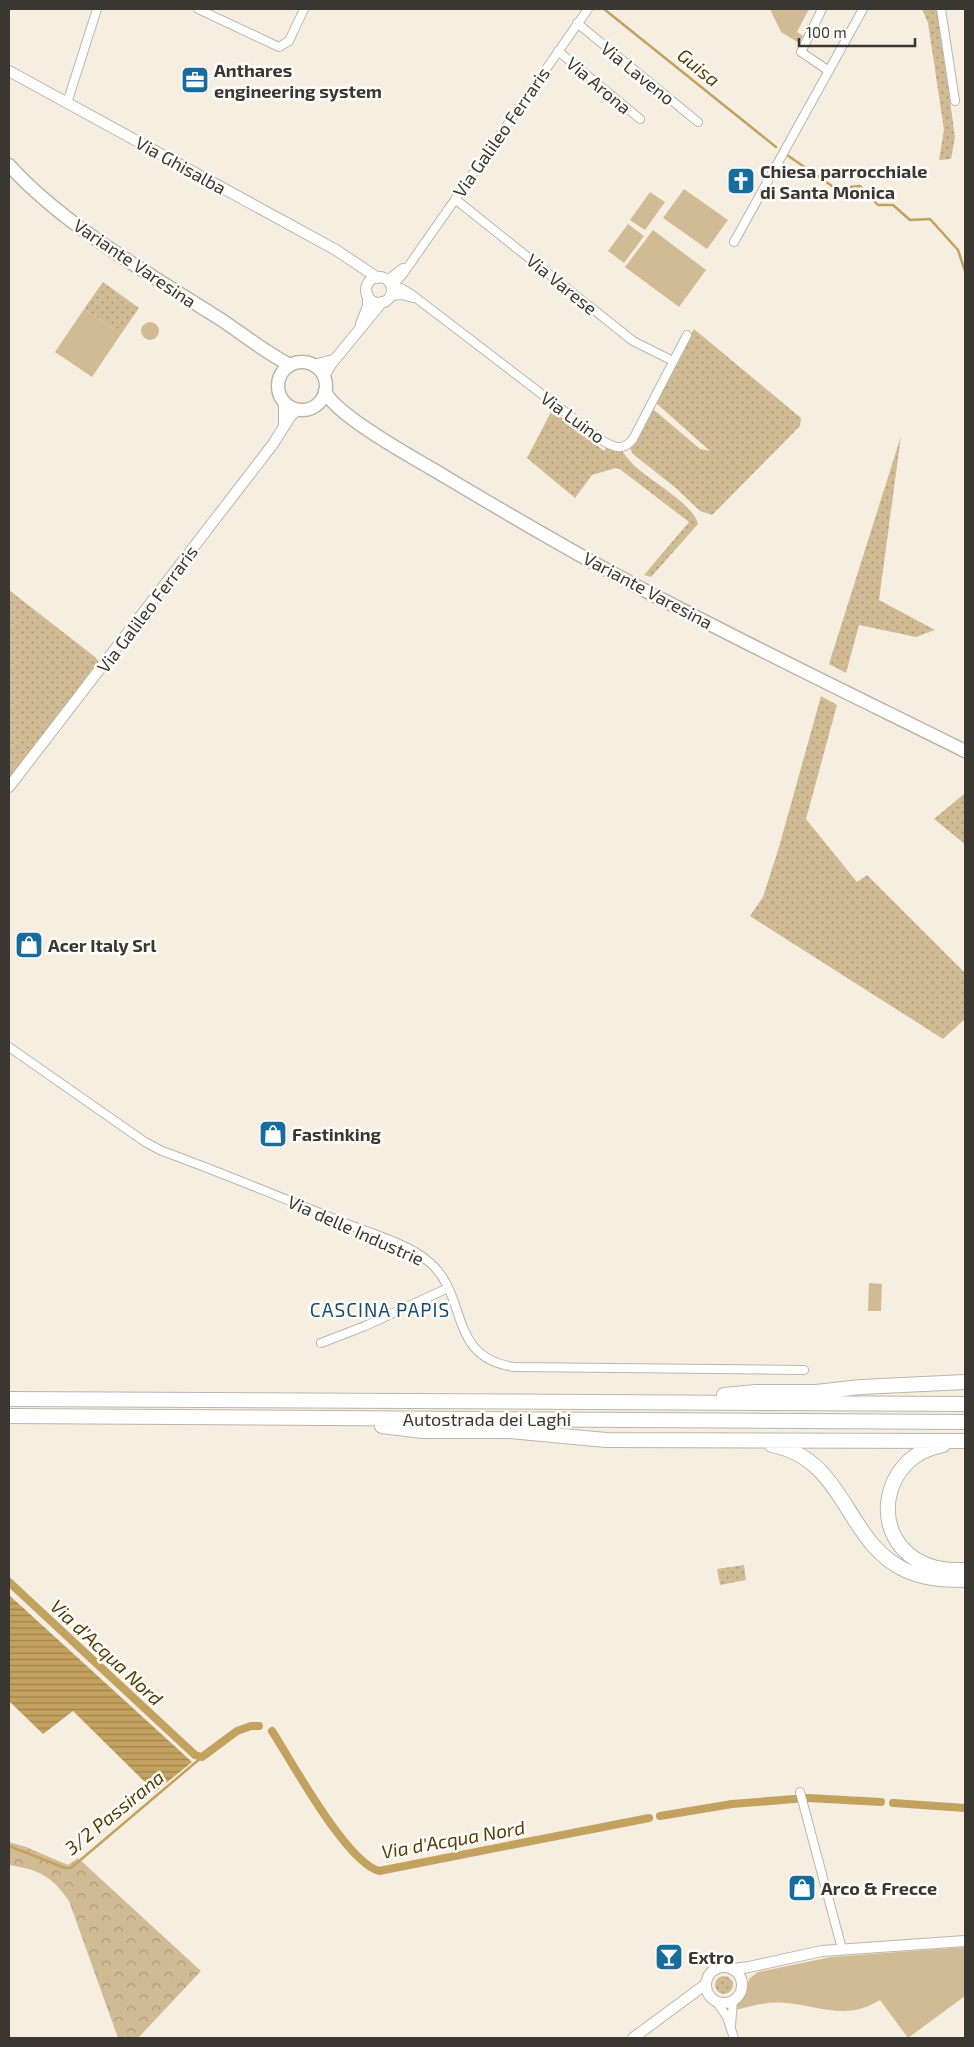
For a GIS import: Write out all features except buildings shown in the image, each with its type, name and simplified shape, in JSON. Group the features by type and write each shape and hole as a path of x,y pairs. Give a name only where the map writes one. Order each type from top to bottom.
{"highway":[{"path":"911,1386 965,1382"},
{"path":"659,1402 756,1392 816,1392 861,1387 965,1386"},
{"name":"Autostrada dei Laghi","path":"9,1399 965,1404"},
{"name":"Autostrada dei Laghi","path":"9,1416 965,1422"},
{"path":"317,1418 422,1430 496,1430 606,1440 769,1444 797,1453 813,1462 827,1477 873,1544 894,1564 922,1576 965,1580"},
{"path":"691,1441 745,1439 965,1441"},
{"path":"965,1445 937,1446 925,1450 911,1459 899,1472 893,1483 888,1497 888,1511 894,1536 913,1557 933,1567 965,1570"}],"main road":[{"name":"Variante Varesina","path":"9,165 55,210 152,276 250,338 268,353 290,365 305,362 314,365"},
{"name":"Variante Varesina","path":"268,353 280,377 278,387 284,402"},
{"path":"280,377 290,365"},
{"path":"314,365 324,376 325,392 321,400 314,406"},
{"name":"Variante Varesina","path":"325,392 328,399 341,411 410,456 530,527 644,590 965,752"},
{"path":"284,402 298,409"},
{"name":"Variante Varesina","path":"298,409 324,406 341,411"}],"street":[{"path":"67,103 97,9"},
{"path":"198,9 279,47 285,46 290,41 304,9"},
{"name":"Via Galileo Ferraris","path":"388,286 415,256 588,9"},
{"path":"822,9 801,52 829,71"},
{"path":"734,242 863,9"},
{"path":"940,9 956,101"},
{"name":"Via Laveno","path":"577,23 698,122"},
{"name":"Via Arona","path":"558,51 640,119"},
{"name":"Via Ghisalba","path":"9,71 336,250 388,286"},
{"name":"Via Varese","path":"455,199 633,341 673,361"},
{"name":"Via Ghisalba","path":"352,261 363,276 368,292"},
{"path":"324,376 334,360 357,333 382,302 388,286 372,280 368,292 365,316 357,333"},
{"name":"Via Luino","path":"388,286 422,302 604,441 617,448 624,447 633,439 687,335"},
{"path":"368,292 374,302 382,302"},
{"path":"314,365 326,364 334,360"},
{"path":"283,428 284,402"},
{"name":"Via Galileo Ferraris","path":"9,788 298,409"},
{"name":"Via delle Industrie","path":"9,1047 152,1146 412,1251 433,1266 448,1288 471,1344 482,1357 500,1365 804,1370"},
{"path":"321,1344 448,1288"},
{"path":"800,1792 842,1949"},
{"path":"668,2015 706,1984 710,1973 721,1967 733,1969 802,1954 842,1949 965,1941"},
{"path":"633,2038 668,2015 694,2001 715,2000 722,2003 733,2001 740,1994 742,1982 763,1964"},
{"path":"733,1969 742,1982"},
{"path":"706,1984 708,1994 723,2010 734,2038"},
{"path":"731,2027 733,2001"}],"green space":[{"path":"770,9 809,9 797,32 803,36 799,43 781,32"},
{"path":"922,9 937,9 955,137 951,159 939,160 944,130 928,23"},
{"path":"684,189 728,220 707,249 663,218"},
{"path":"650,192 665,202 645,230 630,220"},
{"path":"628,224 644,236 624,263 608,251"},
{"path":"653,230 706,270 679,307 625,267"},
{"path":"103,282 139,308 121,334 84,309"},
{"path":"84,309 121,334 92,377 55,352"},
{"path":"146,322 154,322 159,327 157,338 146,340 141,335 141,327"},
{"path":"694,329 801,418 800,426 712,515 700,511 677,489 633,454 630,448 637,441 653,409 700,449 710,451 656,403"},
{"path":"552,410 604,451 607,446 613,451 621,450 635,466 681,502 695,517 698,524 651,577 644,575 689,522 616,468 592,475 575,498 527,458"},
{"path":"901,436 879,600 935,630 916,637 859,625 846,673 829,664"},
{"path":"9,590 95,657 101,664 9,786"},
{"path":"821,696 837,705 806,819 857,882 867,875 965,973 965,1019 943,1039 750,916 763,897 779,847"},
{"path":"965,795 965,844 934,819"},
{"path":"869,1283 882,1284 881,1311 868,1311"},
{"path":"744,1565 746,1580 720,1585 717,1569"},
{"path":"9,1842 26,1847 68,1865 78,1858 201,1971 138,2038 118,2038 69,1901 56,1885 44,1875 9,1865"},
{"path":"965,1947 965,1996 908,2038 880,2000 856,2010 845,2011 779,2003 760,2004 735,2010 750,1978 758,1972 831,1957"},
{"path":"720,1976 728,1976 733,1981 731,1992 720,1994 715,1989 715,1981"}],"shaded area":[{"path":"9,1595 192,1762 155,1792 73,1711 43,1734 9,1701"}],"waterway":[{"name":"Guisa","path":"604,9 776,147"},
{"name":"Guisa","path":"787,155 832,186 841,188 860,186 878,205 893,205 910,220 930,219 958,250 965,271"},
{"name":"Via d'Acqua Nord","path":"9,1582 195,1755 202,1757 237,1731 251,1726 259,1726"},
{"name":"Via d'Acqua Nord","path":"272,1731 306,1787 336,1831 351,1850 366,1864 379,1871 649,1818"},
{"name":"3/2 Passirana","path":"9,1846 65,1868 71,1868 202,1757"},
{"name":"Via d'Acqua Nord","path":"808,1798 881,1802"},
{"name":"Via d'Acqua Nord","path":"660,1816 732,1804 795,1799"},
{"name":"Via d'Acqua Nord","path":"893,1803 965,1808"}],"place":[{"name":"Anthares engineering system","path":"195,80"},
{"name":"Chiesa parrocchiale di Santa Monica","path":"741,181"},
{"name":"Acer Italy Srl","path":"29,945"},
{"name":"Fastinking","path":"273,1134"},
{"name":"Arco & Frecce","path":"802,1888"},
{"name":"Extro","path":"669,1957"}],"district":[{"name":"CASCINA PAPIS","path":"380,1309"}]}
